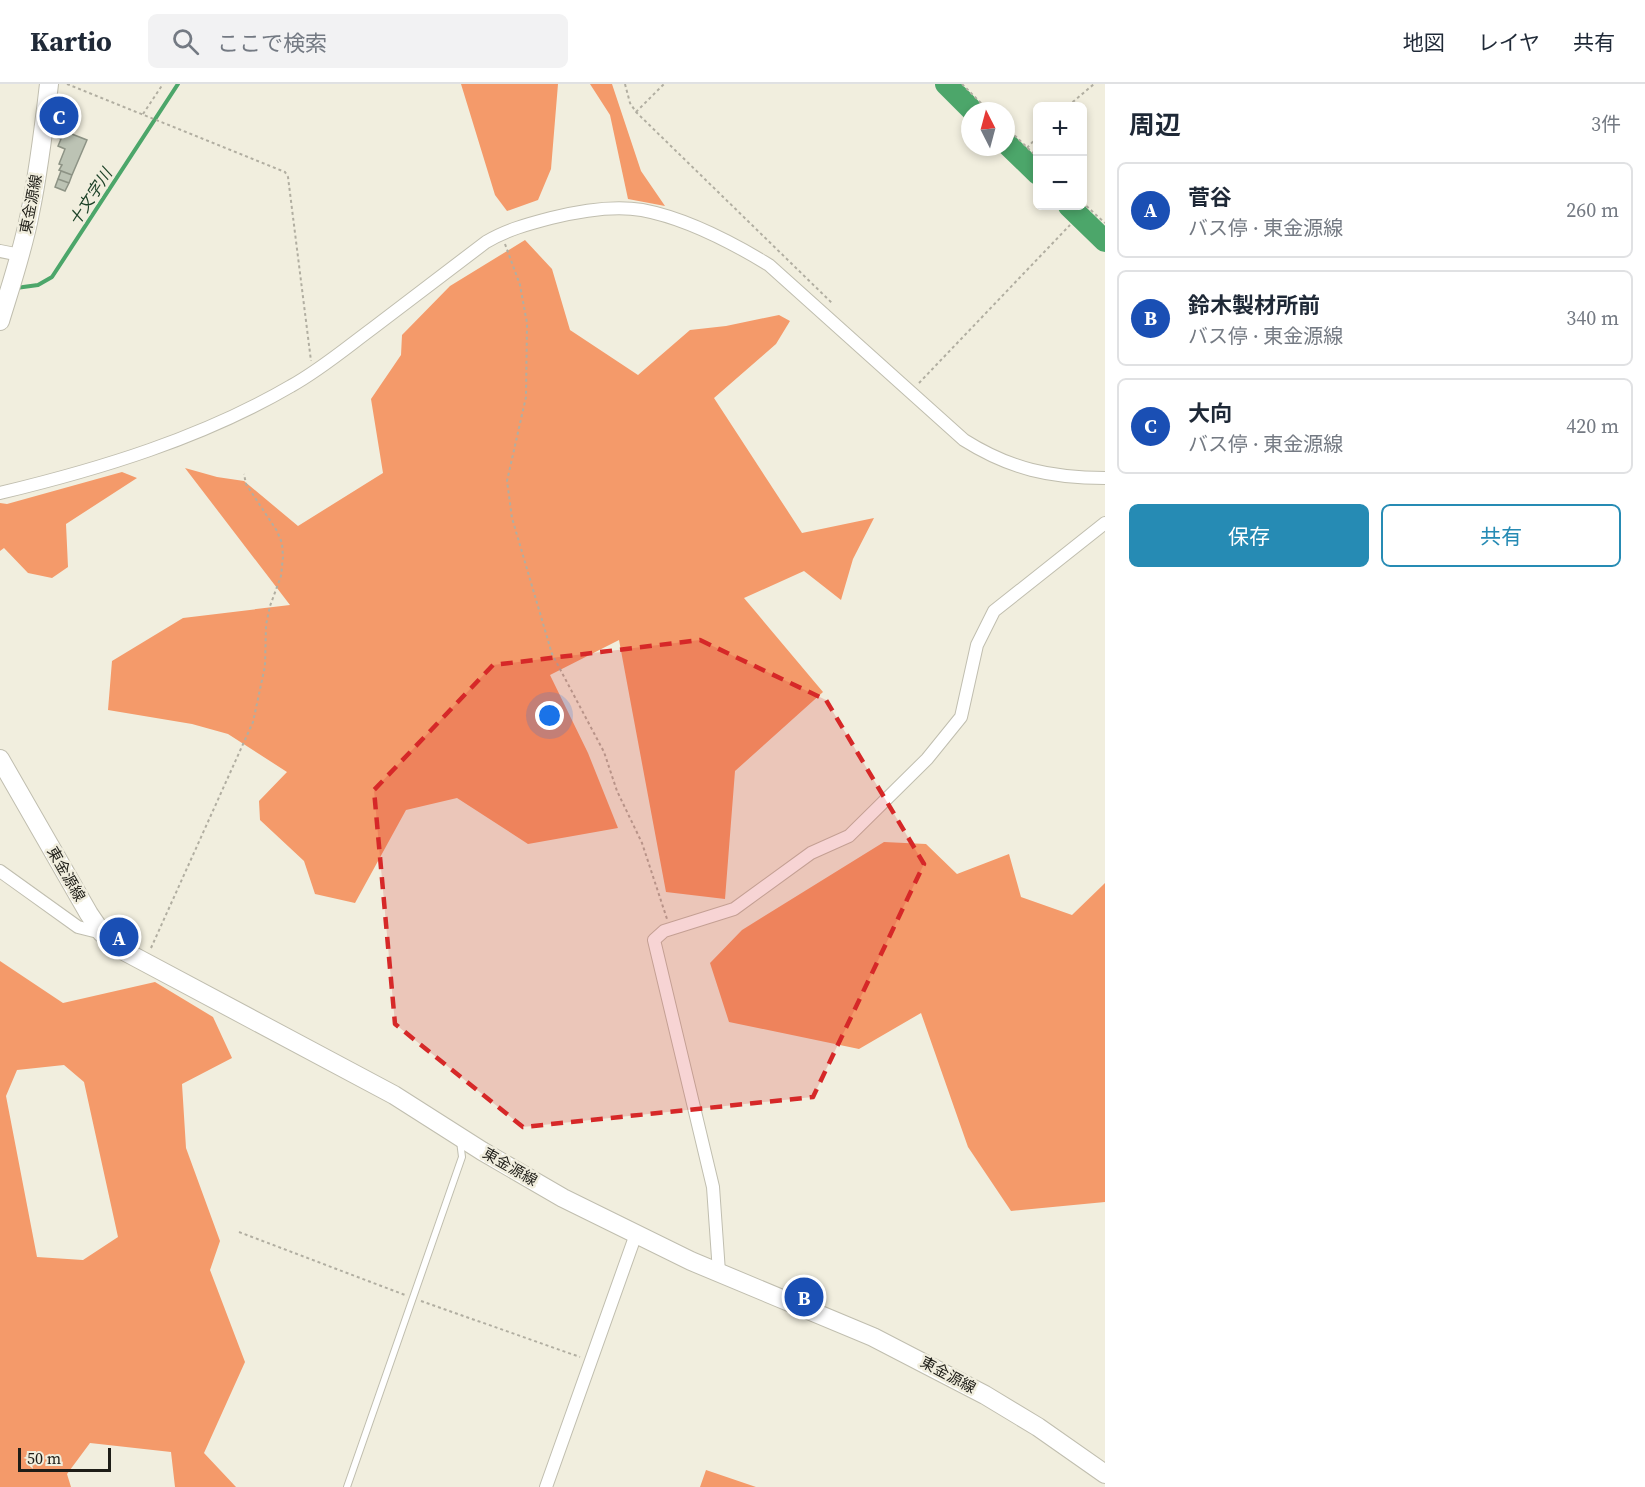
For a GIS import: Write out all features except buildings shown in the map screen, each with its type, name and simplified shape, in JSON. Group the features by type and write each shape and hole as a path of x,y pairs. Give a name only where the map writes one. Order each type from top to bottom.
{"main road":[{"name":"東金源線","path":"0,321 20,255 41,153 49,84"},
{"name":"東金源線","path":"0,759 102,933 122,950 393,1095 563,1198 690,1261 873,1337 932,1367 1038,1426 1105,1474"}],"street":[{"path":"0,493 64,477 209,428 292,386 486,242 502,233 571,213 617,208 642,210 670,217 744,250 770,265 957,433 982,451 1020,467 1052,476 1105,478"},
{"path":"0,251 20,255"},
{"path":"719,1272 713,1187 654,940 664,931 734,909 811,853 849,836 927,759 961,717 977,645 994,611 1105,523"},
{"path":"0,871 78,927 102,933"},
{"path":"546,1487 636,1234"}],"lane":[{"path":"347,1487 462,1157 459,1136"}],"path":[{"path":"67,84 285,172 288,177 312,372"},
{"path":"142,114 163,84"},
{"path":"625,84 630,103 636,112 832,304"},
{"path":"636,112 664,84"},
{"path":"962,84 981,102"},
{"path":"1073,102 1094,84"},
{"path":"1015,136 1036,156"},
{"path":"1027,148 1033,141"},
{"path":"1087,206 1105,223"},
{"path":"916,386 1070,225"},
{"path":"502,233 520,285 527,323 526,397 507,481 512,518 552,654 604,752 617,791 642,843 670,929"},
{"path":"145,961 254,722 265,666 266,625 283,558 282,543 277,531 246,484 244,474"}],"highlighted area":[{"path":"700,640 826,700 924,864 813,1097 523,1127 395,1024 374,790 493,665"}],"shaded area":[{"path":"461,84 558,84 551,169 538,200 507,211 495,195"},
{"path":"590,84 612,84 641,171 665,206 628,199 610,115"},
{"path":"525,240 552,269 570,330 638,375 690,330 726,326 779,315 790,321 776,344 714,398 802,533 874,518 853,559 841,600 804,571 744,598 823,692 735,771 725,899 666,892 619,640 550,675 588,753 618,828 528,844 457,798 406,810 355,903 315,894 304,861 260,820 259,801 287,772 228,734 192,724 108,710 112,661 183,618 290,605 185,468 217,477 244,481 298,526 383,473 371,399 401,355 402,335 450,286"},
{"path":"122,472 137,478 66,524 68,567 52,578 28,573 4,548 0,551 0,503 7,504"},
{"path":"884,842 926,844 957,874 1009,854 1021,897 1072,915 1105,883 1105,1202 1011,1211 968,1147 921,1013 859,1049 729,1022 710,963 742,930"},
{"path":"0,961 63,1003 155,982 213,1017 232,1058 182,1084 186,1148 220,1241 210,1270 245,1362 204,1453 236,1487 175,1487 171,1452 90,1443 67,1474 71,1487 0,1487","holes":["64,1065 84,1082 118,1237 83,1260 37,1257 6,1096 17,1070"]},
{"path":"706,1470 756,1487 700,1487"}],"waterway":[{"name":"十文字川","path":"16,288 38,285 52,277 178,84"},
{"path":"946,84 964,102"},
{"path":"1015,152 1033,169"},
{"path":"1073,210 1105,241"}],"place":[{"name":"大向","path":"59,116"},
{"name":"菅谷","path":"119,937"},
{"name":"鈴木製材所前","path":"804,1297"}]}
